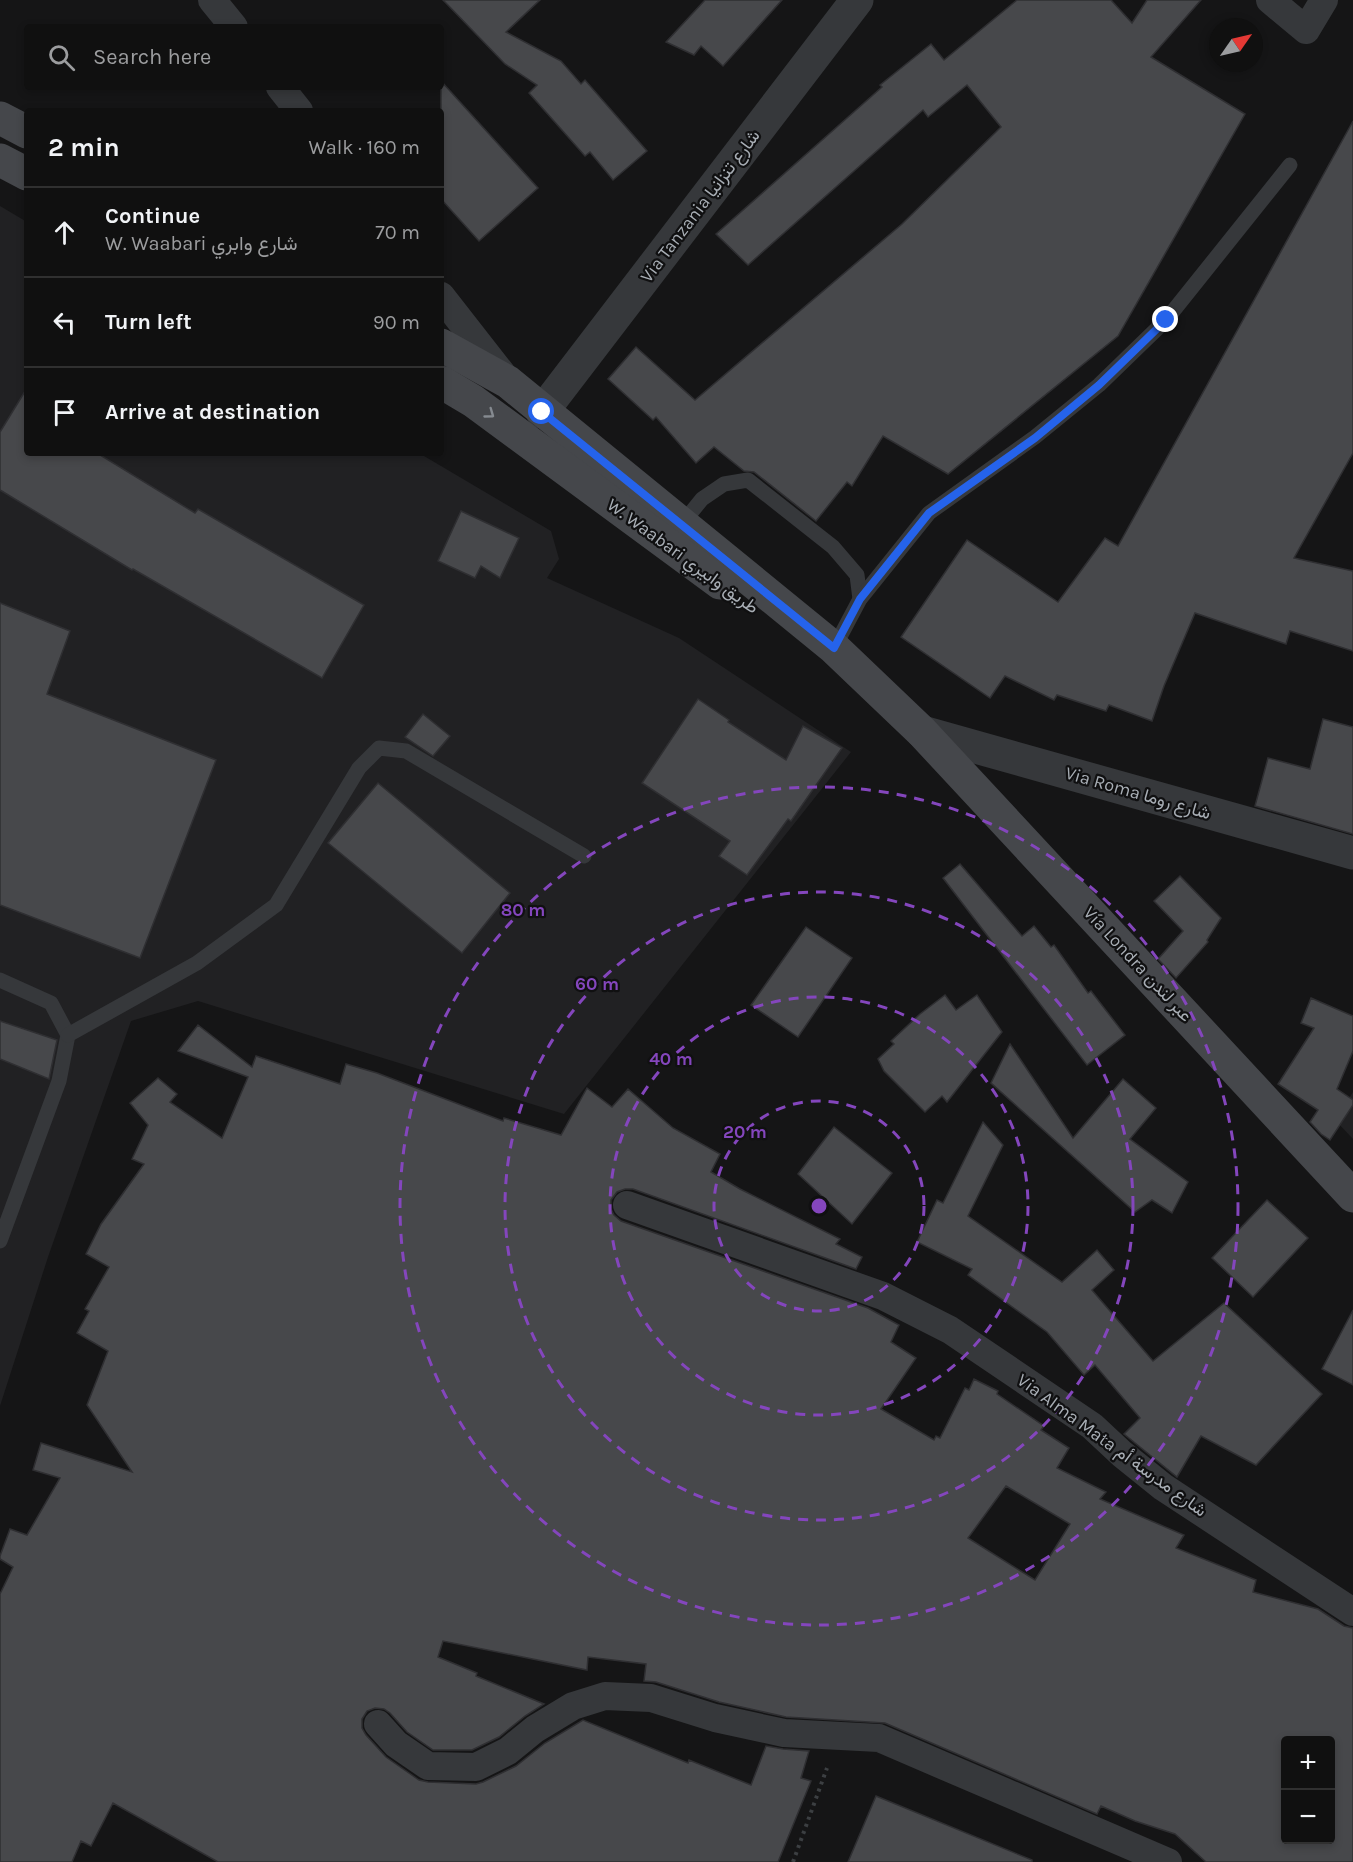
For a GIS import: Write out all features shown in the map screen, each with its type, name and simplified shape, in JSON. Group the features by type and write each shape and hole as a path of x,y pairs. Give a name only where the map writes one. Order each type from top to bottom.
{"main road":[{"path":"0,118 24,130"},
{"path":"0,160 24,172"},
{"path":"444,347 508,382 834,648 922,732"},
{"name":"W. Waabari طريق وابيري","path":"444,384 473,401 922,732"},
{"name":"Vía Londra عبر لندن","path":"922,732 1353,1196"}],"street":[{"path":"212,0 232,24"},
{"name":"Via Tanzania شارع تنزانيا","path":"542,412 857,0"},
{"path":"1270,0 1306,30 1324,0"},
{"path":"282,90 297,108"},
{"path":"444,300 508,382"},
{"name":"Via Roma شارع روما","path":"922,732 1353,853"},
{"name":"Via Alma Mata شارع مدرسة أم","path":"627,1205 883,1296 950,1330 1092,1426 1122,1454 1163,1486 1353,1612"},
{"path":"378,1724 396,1744 428,1766 476,1767 508,1750 535,1729 573,1706 605,1696 651,1698 715,1718 784,1733 879,1738 1168,1862"}],"lane":[{"path":"834,648 860,599 929,513 1035,438 1099,385 1166,320 1290,165"},
{"path":"681,525 702,499 724,484 748,480 833,547 857,576 860,599"},
{"path":"68,1035 197,963 276,905 359,768 379,748 406,752 584,856"},
{"path":"0,980 51,1003 68,1035 59,1081 0,1241"}],"path":[{"path":"793,1862 839,1736"}],"shaded area":[{"path":"0,206 24,220 24,456 424,456 551,531 559,559 547,578 679,638 851,752 564,1114 198,1001 131,1021 48,1257 0,1406"},
{"path":"1353,1092 1353,1139 1335,1120"}],"building":[{"path":"443,0 540,0 506,32 561,61 581,84 585,80 647,151 613,180 590,152 585,156 529,93 537,85 505,64"},
{"path":"705,0 782,0 723,66 701,46 694,55 666,42"},
{"path":"1017,0 1111,0 1132,23 1147,0 1201,0 1151,57 1245,114 1118,336 948,474 883,436 852,486 847,482 816,521 754,472 744,471 714,447 696,463 656,417 653,420 608,379 636,347 695,400 902,224 1001,127 967,85 928,117 923,110 748,265 716,234 882,87 880,85 931,44 944,60"},
{"path":"444,84 538,188 479,241 444,202 444,108 441,108 441,90 444,90"},
{"path":"1353,121 1353,453 1294,558 1353,571 1353,651 1290,631 1286,644 1195,613 1152,721 1109,705 1106,711 1057,695 1054,700 1005,676 990,698 901,637 967,540 1058,602 1105,538 1118,546"},
{"path":"24,393 24,456 102,456 195,513 198,509 364,605 322,678 132,570 0,490 0,432"},
{"path":"461,511 519,538 500,578 481,566 475,578 438,561"},
{"path":"0,603 70,631 47,694 216,760 140,958 0,905"},
{"path":"698,699 729,720 728,722 786,760 803,726 842,748 791,821 788,819 747,875 719,856 730,841 642,783"},
{"path":"423,714 450,736 433,756 405,737"},
{"path":"1323,719 1353,727 1353,834 1255,806 1268,758 1310,769"},
{"path":"378,783 510,893 462,953 328,843"},
{"path":"960,864 1022,936 1034,926 1051,947 1054,945 1088,993 1091,991 1125,1035 1087,1065 943,878"},
{"path":"1180,876 1221,918 1207,940 1208,942 1176,978 1158,959 1183,931 1154,901"},
{"path":"806,927 852,958 798,1037 751,1005"},
{"path":"945,995 956,1010 977,995 1002,1032 947,1102 942,1096 925,1112 884,1071 878,1059 894,1044 891,1041"},
{"path":"1311,998 1353,1016 1353,1051 1337,1089 1353,1100 1353,1105 1330,1140 1310,1122 1318,1110 1278,1084 1314,1028 1301,1023"},
{"path":"0,1021 57,1040 49,1079 0,1059"},
{"path":"198,1025 252,1067 256,1056 340,1084 346,1064 377,1073 503,1121 504,1118 561,1135 587,1088 612,1107 628,1089 673,1128 720,1154 711,1172 840,1239 836,1244 862,1257 856,1269 633,1189 617,1192 611,1200 611,1209 621,1221 868,1308 899,1325 891,1342 916,1358 881,1409 934,1440 936,1436 940,1438 965,1388 969,1390 974,1379 998,1391 997,1394 1044,1426 1041,1430 1069,1448 1057,1468 1106,1492 1100,1499 1184,1535 1176,1548 1256,1580 1253,1592 1318,1609 1344,1626 1353,1628 1353,1862 1206,1862 1175,1834 1135,1821 1101,1806 1097,1814 885,1723 786,1717 719,1702 656,1682 644,1681 646,1664 588,1657 587,1670 443,1641 438,1657 477,1673 476,1676 544,1704 499,1737 472,1750 433,1750 407,1732 384,1709 375,1708 367,1711 362,1719 362,1728 366,1735 386,1757 419,1780 476,1784 483,1782 516,1766 545,1743 583,1720 688,1763 689,1760 751,1785 766,1746 809,1751 801,1778 811,1781 778,1862 218,1862 113,1803 91,1846 81,1841 72,1862 0,1862 0,1594 13,1567 0,1559 0,1556 10,1529 27,1535 60,1478 33,1470 41,1443 132,1472 87,1405 108,1351 77,1333 89,1311 85,1309 109,1267 86,1254 101,1224 144,1164 132,1159 148,1125 130,1103 158,1078 177,1094 170,1102 222,1138 248,1077 178,1051","holes":["1006,1486 1070,1524 1035,1580 968,1538"]},
{"path":"1010,1044 1073,1138 1123,1079 1156,1108 1130,1139 1188,1182 1172,1213 1152,1200 1135,1212 991,1083"},
{"path":"983,1122 1003,1145 968,1216 1062,1282 1097,1250 1114,1270 1092,1290 1153,1361 1224,1303 1322,1394 1256,1465 1201,1436 1177,1477 1124,1434 1140,1418 1095,1365 1084,1375 1047,1332 968,1275 972,1269 917,1242 937,1200 943,1203"},
{"path":"834,1127 892,1173 852,1224 798,1174"},
{"path":"1267,1200 1308,1238 1253,1297 1212,1258"},
{"path":"1353,1310 1353,1385 1322,1369"},
{"path":"876,1796 1032,1860 1032,1862 848,1862"}],"route":[{"path":"542,412 834,648 860,599 929,513 1035,438 1099,385 1166,320"}]}
